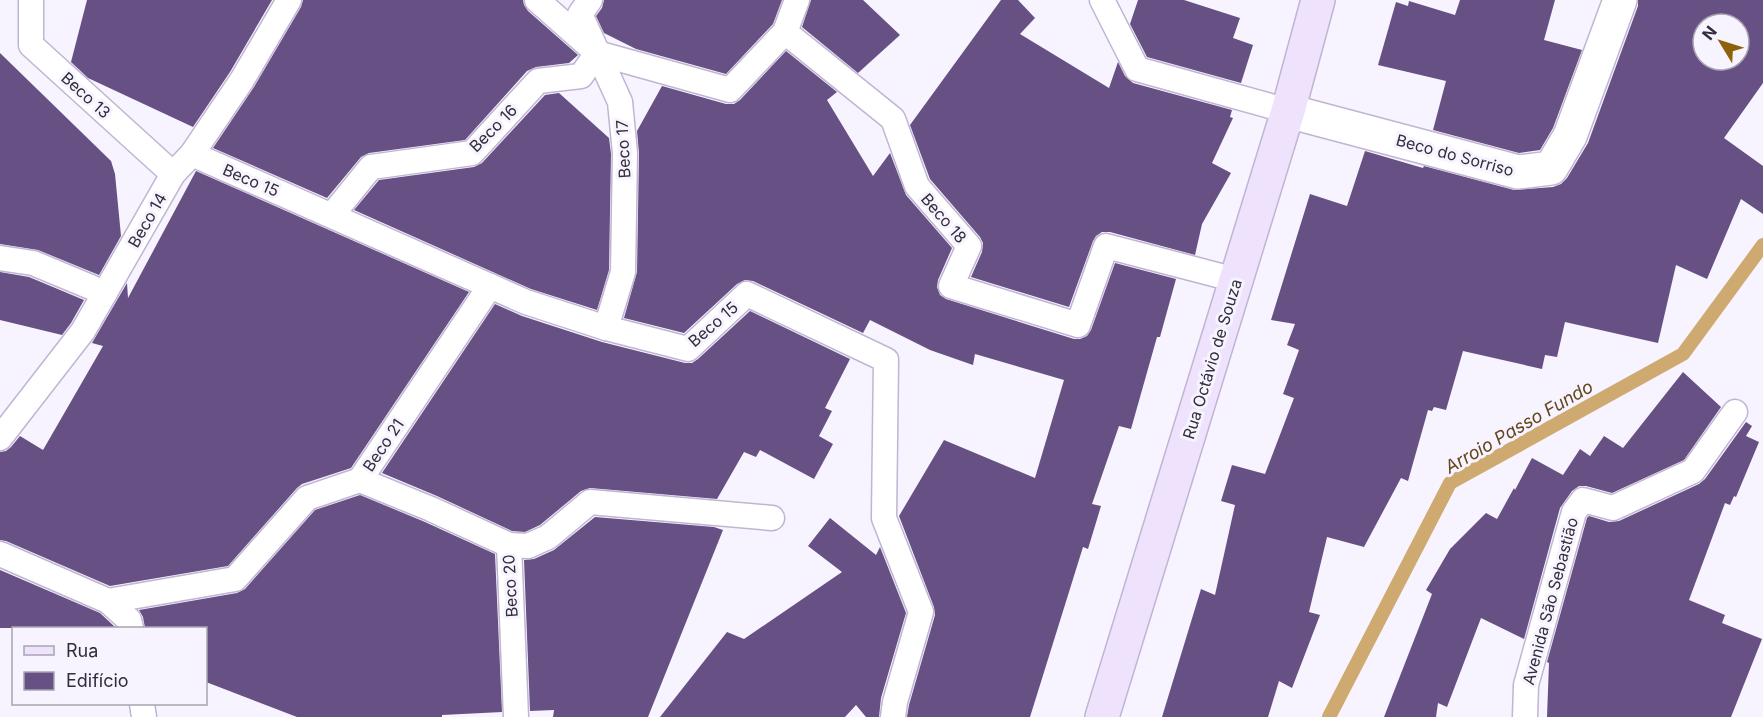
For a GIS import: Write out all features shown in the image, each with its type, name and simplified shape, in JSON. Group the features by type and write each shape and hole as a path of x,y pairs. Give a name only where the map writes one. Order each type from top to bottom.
{"street":[{"name":"Rua Octávio de Souza","path":"1102,717 1288,111 1318,0"},
{"name":"Beco do Sorriso","path":"1288,111 1518,172 1551,168 1570,136 1620,0"}],"lane":[{"name":"Beco 13","path":"31,0 31,45 173,174"},
{"name":"Beco 14","path":"0,438 83,331 173,174 192,154 242,80 289,0"},
{"name":"Beco 17","path":"537,0 597,53 620,102 626,153 623,272 606,328"},
{"path":"590,0 580,14 597,53 730,90 785,32 797,0"},
{"path":"1102,0 1137,69 1288,111"},
{"name":"Beco 18","path":"785,32 893,119 917,186 969,246 951,286 1078,325 1106,246 1236,280"},
{"name":"Beco 16","path":"332,215 371,167 472,153 538,81 582,76 597,53"},
{"name":"Beco 15","path":"192,154 525,302 606,328 688,350 747,294 886,360 884,518 921,612 895,702 893,717"},
{"path":"0,258 33,263 105,292"},
{"name":"Beco 21","path":"108,601 235,579 307,498 360,480 490,286"},
{"name":"Avenida São Sebastião","path":"1525,717 1526,685 1574,512 1583,500 1613,508 1693,471 1735,412"},
{"name":"Beco 20","path":"360,480 508,545 516,717"},
{"path":"508,545 528,546 548,537 590,502 771,518"},
{"path":"0,554 108,601 129,620 131,627"}],"building":[{"path":"87,0 272,0 230,72 193,127 88,78 71,62"},
{"path":"303,0 523,0 528,11 578,55 569,63 536,67 527,71 465,140 369,153 361,157 327,198 213,148 254,87"},
{"path":"604,0 782,0 773,24 726,74 636,49 604,33 596,16"},
{"path":"811,0 863,0 900,35 858,73 802,27"},
{"path":"1001,0 1018,0 1035,18 1020,34 1109,88 1118,62 1125,76 1133,83 1232,110 1230,117 1233,118 1212,163 1231,173 1202,224 1195,255 1110,232 1102,232 1093,241 1069,307 971,277 982,252 983,243 930,179 910,125"},
{"path":"1138,0 1184,0 1240,18 1233,38 1253,45 1241,83 1147,57 1130,24"},
{"path":"1460,0 1555,0 1544,40 1582,50 1553,128 1540,150 1519,153 1433,130 1446,81 1378,65 1396,2 1408,6 1409,1 1455,15"},
{"path":"1638,0 1763,0 1763,83 1724,138 1763,166 1763,214 1741,199 1707,279 1676,265 1658,343 1565,322 1557,357 1545,355 1542,369 1463,351 1446,410 1434,407 1432,411 1428,410 1408,481 1401,478 1364,547 1327,537 1309,612 1320,615 1292,688 1279,681 1268,717 1162,717 1201,589 1215,595 1235,505 1221,501 1232,465 1265,474 1294,398 1283,394 1299,350 1287,345 1295,324 1271,320 1310,194 1347,206 1365,151 1514,190 1553,187 1561,184 1567,178 1588,143 1638,6"},
{"path":"786,51 837,92 827,100 873,176 890,153 906,195 952,248 937,287 940,295 946,299 1080,339 1087,336 1091,330 1115,263 1176,279 1131,429 1119,426 1092,504 1101,506 1088,549 1083,547 1030,717 907,717 935,615 899,516 944,440 1035,478 1064,380 975,354 973,365 930,350 870,320 863,333 753,281 745,280 737,284 684,333 624,318 637,272 639,153 637,131 662,86 726,104 734,104"},
{"path":"0,53 111,161 115,174 121,236 99,275 38,250 0,244"},
{"path":"559,93 609,138 611,154 609,270 597,310 531,289 354,210 379,180 474,167 482,163 545,95"},
{"path":"196,171 469,292 351,468 302,484 228,566 110,586 0,540 0,452 11,447 20,436 43,450 103,346 92,343 127,283 128,298"},
{"path":"0,272 29,277 84,300 62,335 0,320"},
{"path":"495,304 522,316 602,342 685,363 692,363 698,359 750,311 850,359 825,408 832,411 819,436 833,444 814,479 760,450 756,457 744,452 717,499 590,488 581,491 540,525 525,532 512,531 382,473"},
{"path":"1683,372 1721,407 1684,460 1612,493 1586,486 1579,486 1572,491 1560,508 1524,639 1481,618 1447,707 1438,703 1436,717 1384,717 1432,594 1426,590 1450,549 1486,513 1497,519 1532,458 1563,475 1580,449 1590,456 1604,436 1623,448"},
{"path":"1746,422 1752,426 1746,436 1759,442 1736,497 1734,496 1730,505 1725,503 1689,600 1725,615 1722,623 1762,639 1731,717 1547,717 1549,663 1547,662 1587,518 1589,516 1609,522 1619,521 1699,484"},
{"path":"360,495 495,554 502,712 442,715 442,717 297,717 207,682 207,627 145,627 139,610 237,593 245,589 315,510"},
{"path":"595,517 714,527 723,530 648,717 553,717 554,710 530,711 524,560 534,559 554,550"},
{"path":"830,518 876,555 880,547 906,613 881,698 879,717 866,717 856,705 845,717 660,717 727,632 744,639 842,572 808,546"},
{"path":"0,570 100,613 115,627 12,627 0,628"}],"waterway":[{"name":"Arroio Passo Fundo","path":"1329,717 1450,483 1683,354 1763,245"}]}
